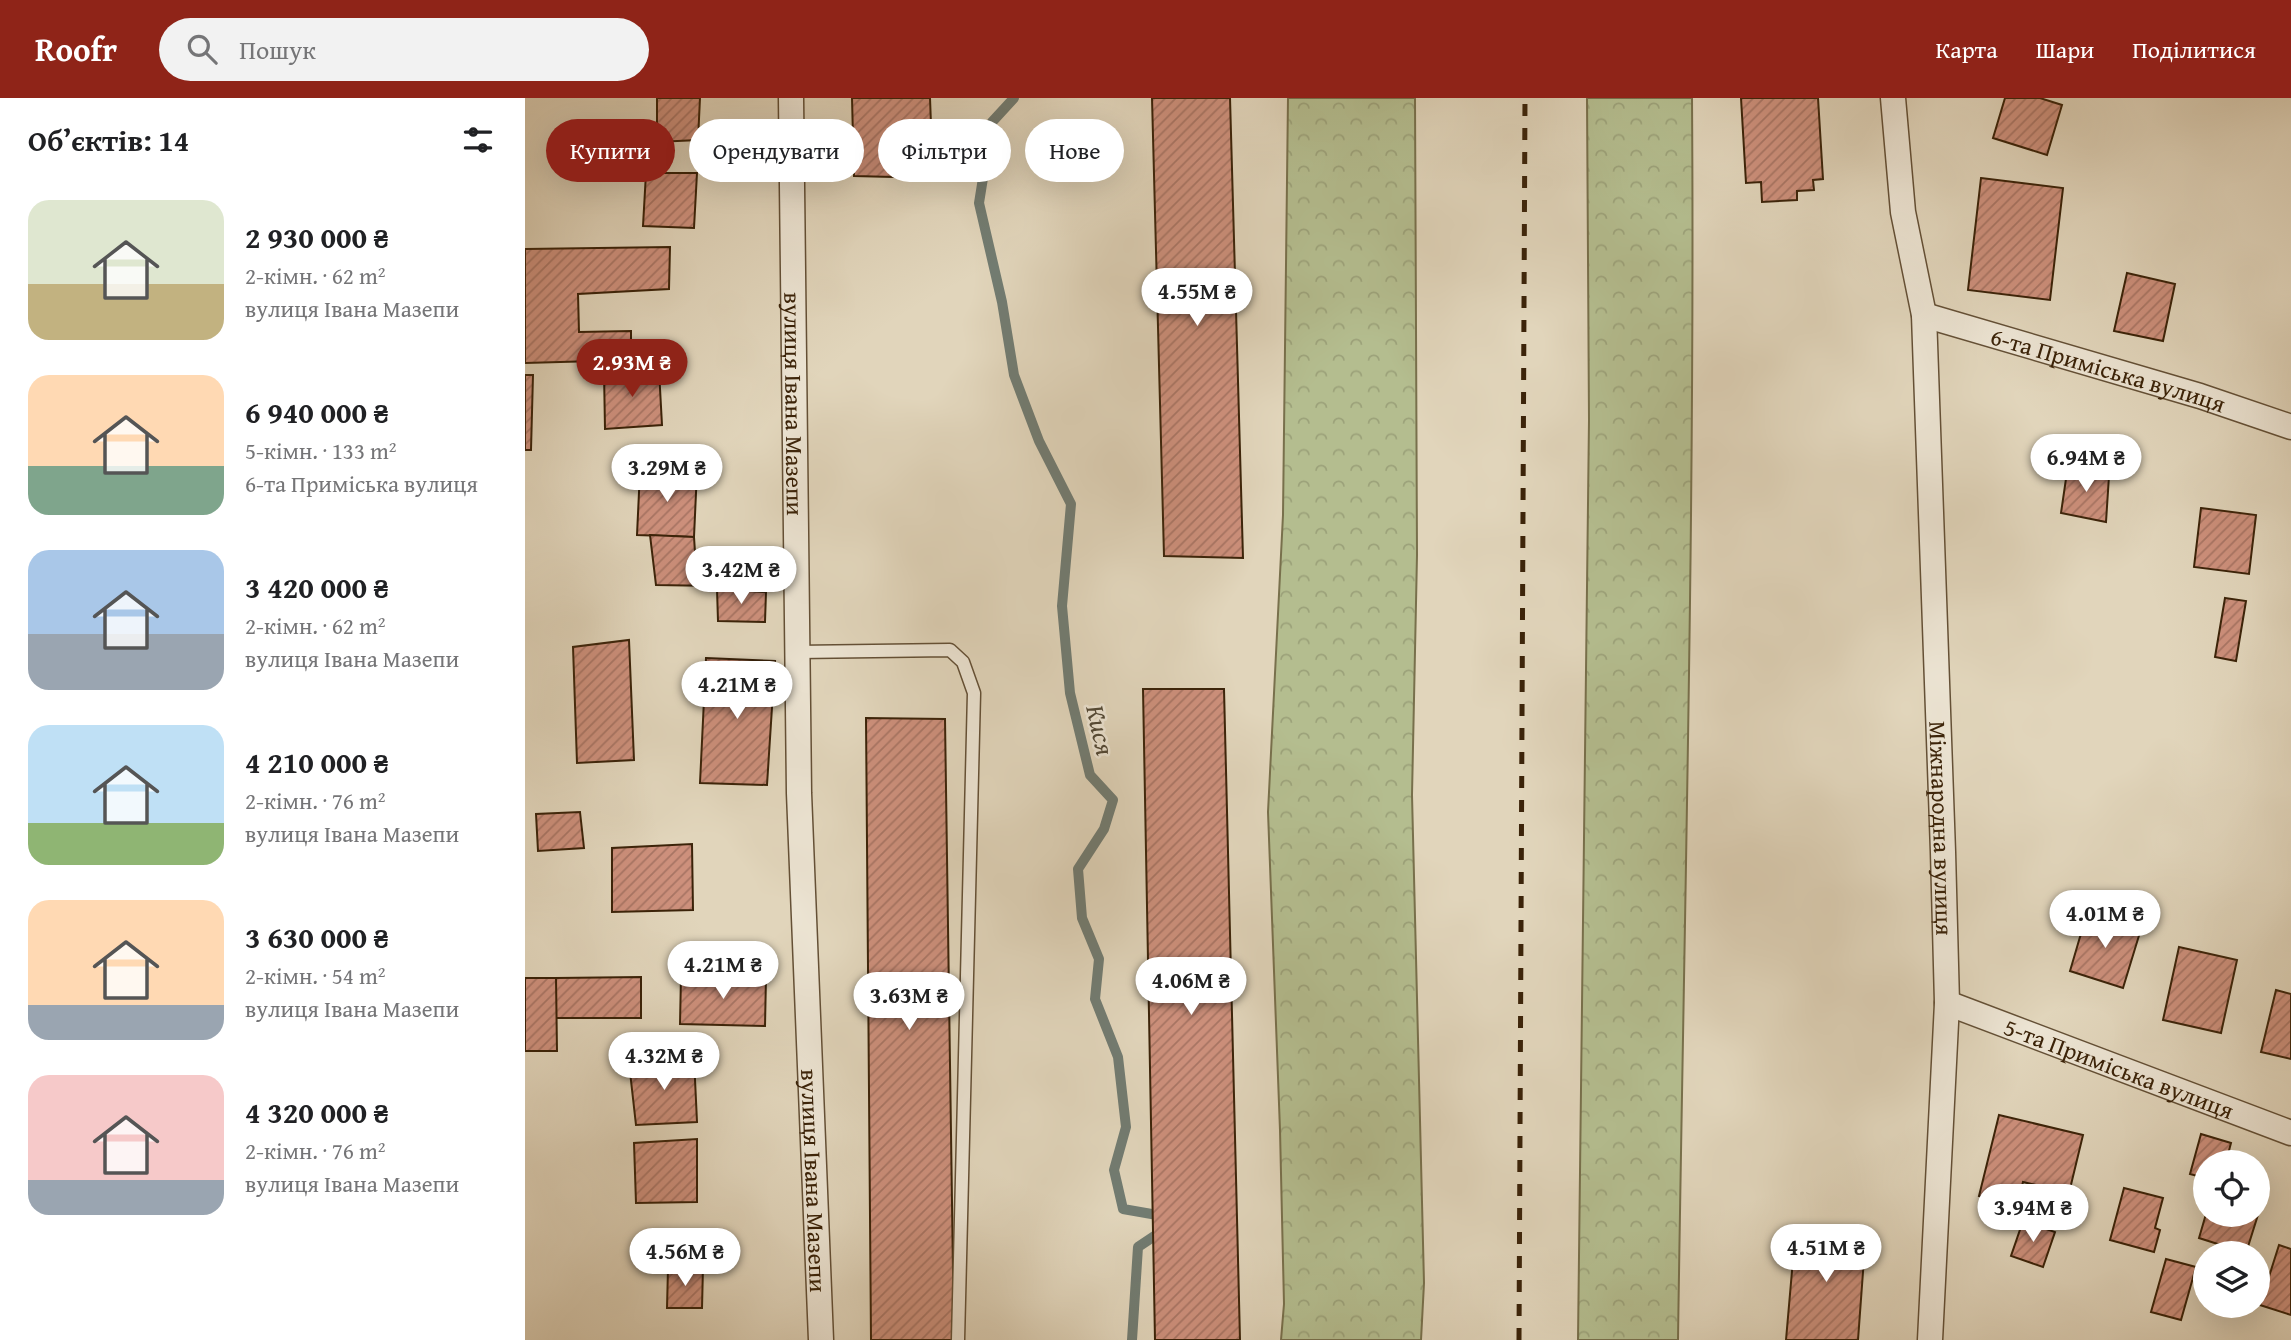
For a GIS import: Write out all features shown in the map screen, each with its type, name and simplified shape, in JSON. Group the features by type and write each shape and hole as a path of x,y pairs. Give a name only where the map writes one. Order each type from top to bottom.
{"street":[{"name":"вулиця Івана Мазепи","path":"791,98 799,793 821,1340"},
{"name":"Міжнародна вулиця","path":"1893,98 1903,212 1924,315 1947,1003 1930,1340"},
{"name":"6-та Приміська вулиця","path":"1924,315 2200,396 2291,427"},
{"name":"5-та Приміська вулиця","path":"1947,1003 2291,1133"}],"lane":[{"path":"797,652 950,650 963,662 974,692 958,1340"}],"green space":[{"path":"1288,98 1415,98 1417,555 1412,795 1424,1283 1421,1340 1281,1340 1284,1304 1280,1130 1268,812 1283,515"},
{"path":"1587,98 1692,98 1690,564 1678,1340 1578,1340 1589,420"}],"building":[{"path":"657,98 700,98 699,119 689,119 689,140 675,141 675,119 657,119"},
{"path":"852,98 930,98 931,119 878,119 878,177 864,176 864,119 853,119"},
{"path":"1152,98 1230,98 1243,558 1164,556"},
{"path":"1741,98 1818,98 1823,179 1813,180 1814,190 1797,191 1797,200 1762,202 1761,182 1746,183"},
{"path":"2005,98 2040,98 2062,105 2047,155 1993,138"},
{"path":"675,173 689,173 689,182 697,182 694,228 643,226 645,182 675,182"},
{"path":"1981,178 2063,188 2050,300 1968,290"},
{"path":"670,247 669,289 578,294 579,332 631,331 631,360 525,363 525,249"},
{"path":"2127,273 2175,284 2163,341 2114,331"},
{"path":"659,370 662,425 605,429 604,372"},
{"path":"525,375 533,375 531,450 525,450"},
{"path":"2068,465 2109,476 2106,522 2061,513"},
{"path":"640,471 697,471 694,537 637,535"},
{"path":"2201,508 2256,515 2249,574 2194,567"},
{"path":"650,535 694,537 695,552 711,551 715,586 656,585"},
{"path":"717,589 766,592 765,622 718,621"},
{"path":"2225,598 2246,601 2236,661 2215,657"},
{"path":"629,640 634,760 577,763 573,647"},
{"path":"706,658 775,661 767,785 700,783"},
{"path":"1143,689 1224,689 1240,1340 1155,1340"},
{"path":"866,718 945,719 954,1340 871,1340"},
{"path":"580,812 584,848 538,851 536,814"},
{"path":"692,844 693,910 612,912 612,848"},
{"path":"2087,913 2141,929 2123,988 2070,971"},
{"path":"2179,947 2237,960 2221,1033 2163,1020"},
{"path":"681,976 766,977 765,1026 680,1024"},
{"path":"641,977 641,1018 556,1018 556,978"},
{"path":"525,978 556,978 557,1051 525,1051"},
{"path":"2276,990 2291,994 2291,1059 2261,1052"},
{"path":"694,1058 697,1122 636,1125 629,1063"},
{"path":"1999,1115 2083,1135 2069,1193 2023,1182 2018,1205 1979,1196"},
{"path":"2201,1134 2231,1143 2229,1150 2197,1150"},
{"path":"697,1139 697,1202 636,1203 634,1143"},
{"path":"2124,1188 2163,1198 2155,1228 2160,1230 2154,1252 2110,1240"},
{"path":"2023,1221 2055,1232 2043,1267 2011,1256"},
{"path":"1796,1225 1866,1231 1858,1340 1786,1340"},
{"path":"2202,1227 2254,1227 2250,1241 2208,1241 2199,1238"},
{"path":"2279,1245 2291,1249 2291,1315 2270,1308 2270,1273"},
{"path":"2166,1259 2193,1266 2193,1278 2181,1320 2151,1312"},
{"path":"703,1267 702,1308 667,1308 668,1268"}],"waterway":[{"name":"Кися","path":"1014,98 992,122 979,203 1002,302 1014,375 1039,441 1071,504 1062,606 1070,693 1090,775 1113,800 1104,829 1078,869 1082,918 1099,959 1095,999 1118,1057 1126,1127 1114,1170 1123,1209 1163,1216"},
{"name":"Кися","path":"1132,1340 1138,1247 1162,1231"}],"railway":[{"path":"1519,1340 1525,98"}]}
